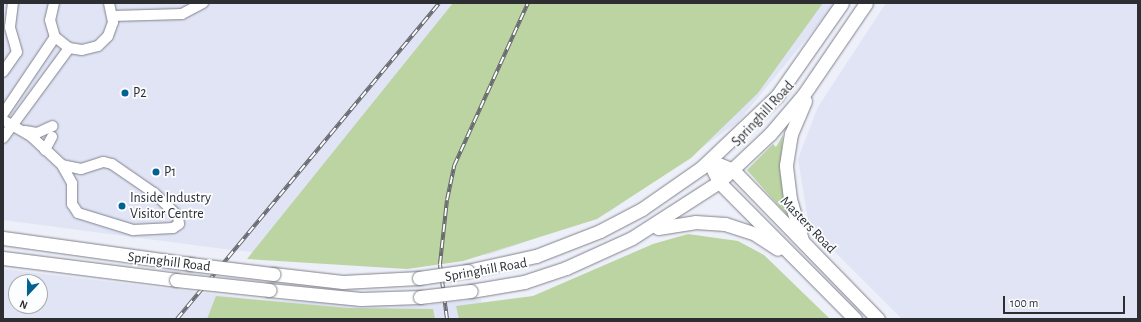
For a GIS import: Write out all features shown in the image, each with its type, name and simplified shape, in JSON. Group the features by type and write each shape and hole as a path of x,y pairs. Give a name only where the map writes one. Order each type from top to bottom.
{"main road":[{"name":"Springhill Road","path":"3,238 190,264 344,282 419,278 467,271 536,256 600,231 649,205 710,162 777,96 842,3"},
{"name":"Springhill Road","path":"3,258 176,280 361,299 420,297 471,291 524,282 559,271 632,238 719,182 770,134 821,74 866,3"},
{"path":"803,244 788,189 786,158 795,121 821,74"},
{"name":"Masters Road","path":"710,162 733,170 803,244 878,319"},
{"path":"710,162 719,182 855,319"},
{"path":"632,238 673,224 725,224 755,234 807,270"}],"street":[{"path":"3,72 17,52 10,27 13,3"},
{"path":"54,3 50,20 55,37 69,48 88,50 101,44 111,30 113,16 109,3"},
{"path":"113,16 182,14 203,3"},
{"path":"3,114 55,37"},
{"path":"3,138 8,123 69,48"},
{"path":"8,123 25,131 37,133 53,126"},
{"path":"8,123 44,150"},
{"path":"25,131 62,166 72,182 72,206 82,215 141,230 173,228 179,224 178,216 154,193 112,164 103,162 81,169 62,166"},
{"path":"44,150 52,137"}],"shaded area":[{"path":"3,3 836,3 737,123 609,212 491,254 395,266 224,249 3,220"},
{"path":"886,3 1138,3 1138,319 902,319 809,226 798,159 818,107"},
{"path":"3,269 45,274 8,274 8,314 48,314 48,274 263,300 416,306 481,299 483,319 3,319"}],"green space":[{"path":"453,3 823,3 758,93 691,158 597,219 463,261 407,269 247,259"},
{"path":"783,135 780,171 787,215 747,170 773,144 776,147"},
{"path":"688,234 738,241 764,255 830,319 459,319 456,306 533,296 653,244"},
{"path":"216,296 348,308 433,309 435,319 207,319"}],"railway":[{"path":"177,319 439,3"},
{"path":"447,319 440,264 447,200 454,166 528,3"}],"place":[{"name":"P2","path":"125,93"},
{"name":"P1","path":"156,172"},
{"name":"Inside Industry Visitor Centre","path":"122,206"}]}
